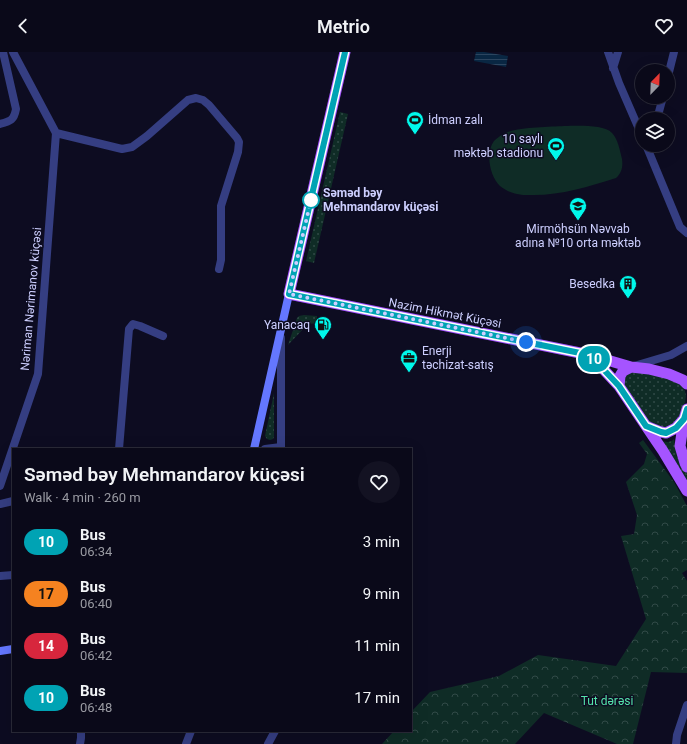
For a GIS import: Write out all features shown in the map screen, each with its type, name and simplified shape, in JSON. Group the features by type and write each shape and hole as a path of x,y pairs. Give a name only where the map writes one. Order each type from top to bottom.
{"main road":[{"path":"254,448 345,52"},
{"name":"Nazim Hikmət Küçəsi","path":"290,294 590,355 631,367 649,369 668,374 683,380 687,384"},
{"path":"590,355 619,386 663,451 687,491"},
{"path":"619,386 620,376 631,367"},
{"path":"646,426 666,433 676,428 685,414"},
{"path":"685,414 680,446 687,467"},
{"path":"0,652 12,649"}],"street":[{"path":"0,124 9,122 14,117 16,109 3,52"},
{"path":"13,52 56,133 122,149 132,147 147,136 188,100 196,98 203,100 209,105 239,142 236,158 221,206 221,260 218,269"},
{"path":"608,52 613,68 635,120"},
{"path":"613,68 618,52"},
{"path":"671,64 674,52"},
{"name":"Nəriman Nərimanov küçəsi","path":"13,448 38,374 56,133"},
{"path":"650,152 680,227 687,231"},
{"path":"119,448 129,329 133,324 163,336"},
{"path":"280,331 282,448"},
{"path":"631,367 671,355 687,346"},
{"name":"Nəriman Nərimanov küçəsi","path":"0,486 12,451"},
{"path":"0,504 12,501"},
{"path":"0,576 12,576"},
{"path":"676,744 677,735 687,705"},
{"path":"80,744 81,732"},
{"path":"186,744 191,732"},
{"path":"268,744 274,732"}],"green space":[{"path":"340,112 348,114 314,263 306,261"},
{"name":"10 saylı məktəb stadionu","path":"564,126 603,128 612,133 620,149 622,159 622,169 620,174 616,178 584,188 551,194 520,195 510,192 500,186 491,171 489,158 491,146 495,140 503,134 516,130"},
{"path":"304,315 317,316 317,323 306,326 288,345 297,318"},
{"path":"632,371 673,379 682,386 686,396 685,402 680,416 669,427 661,428 646,421 623,384 625,376"},
{"path":"274,393 274,437 270,440 265,436"},
{"path":"674,439 677,457 687,474 687,483 661,441 669,442"},
{"name":"Tut dərəsi","path":"643,440 674,482 687,506 687,570 682,573 687,581 687,673 651,672 633,744 617,744 544,713 515,744 382,744 393,732 412,732 412,711 430,692 499,676 538,655 616,666 646,619 621,536 634,534 637,515 626,482 644,464 647,454 639,443"}],"water":[{"path":"476,52 508,56 506,67 474,61"}],"bus line":[{"name":"10","path":"345,52 289,294 590,355 619,386 646,426 661,432 666,433 676,428 684,419 687,409"}],"place":[{"name":"İdman zalı","path":"415,135"},
{"name":"10 saylı məktəb stadionu","path":"556,161"},
{"name":"Səməd bəy Mehmandarov küçəsi","path":"311,200"},
{"name":"Mirmöhsün Nəvvab adına №10 orta məktəb","path":"578,221"},
{"name":"Besedka","path":"628,299"},
{"name":"Yanacaq","path":"323,340"},
{"name":"Enerji təchizat-satış","path":"409,373"}],"route":[{"path":"311,200 289,294 526,342"}]}
